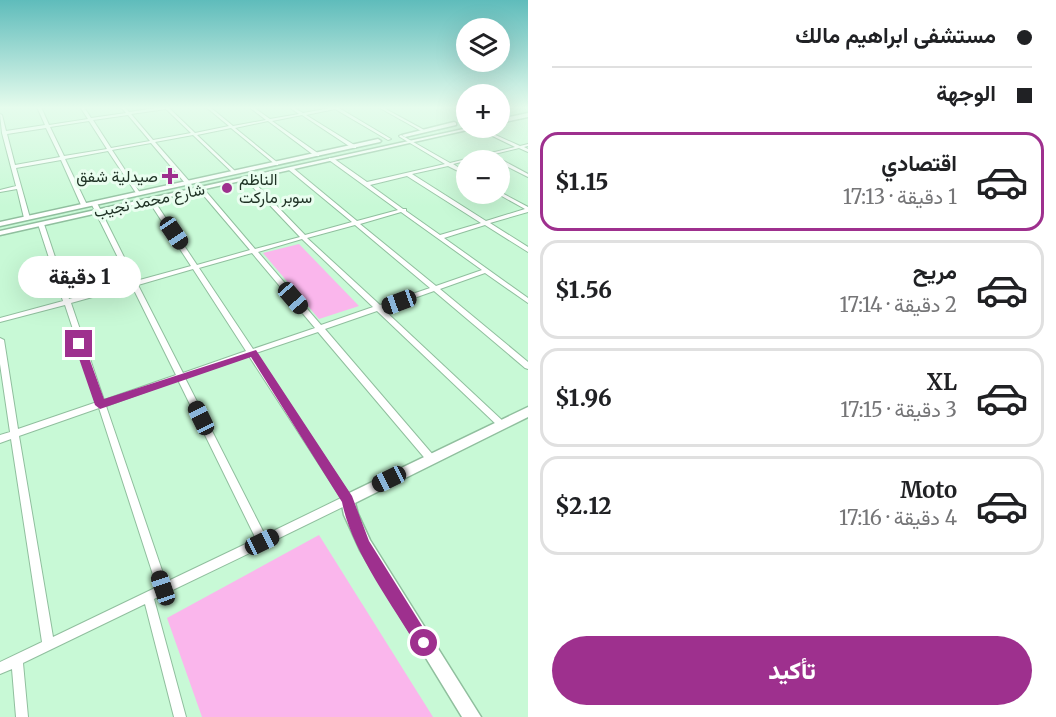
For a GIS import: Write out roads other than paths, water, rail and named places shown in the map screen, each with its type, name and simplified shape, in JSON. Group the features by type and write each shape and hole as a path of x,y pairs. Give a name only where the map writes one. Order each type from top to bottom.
{"main road":[{"name":"شارع محمد نجيب","path":"0,224 382,140"},
{"name":"شارع محمد نجيب","path":"0,233 410,141"},
{"path":"472,717 365,545 351,515 348,500 528,412"}],"street":[{"path":"6,140 27,218"},
{"path":"55,140 84,205"},
{"path":"103,140 138,193"},
{"path":"13,167 154,140"},
{"path":"199,140 232,172"},
{"path":"248,140 276,164"},
{"path":"296,140 316,155"},
{"path":"344,140 354,147"},
{"path":"506,140 528,151"},
{"path":"151,141 187,182"},
{"path":"410,141 456,168"},
{"path":"502,150 528,145"},
{"path":"0,151 8,149"},
{"path":"331,159 528,301"},
{"path":"366,184 456,162"},
{"path":"510,167 528,176"},
{"path":"291,169 528,366"},
{"path":"408,174 528,250"},
{"path":"248,179 303,237 502,425"},
{"path":"0,191 18,188"},
{"path":"201,189 252,252 431,459"},
{"path":"510,199 528,210"},
{"path":"0,669 348,500 253,352 151,200"},
{"path":"94,203 262,542"},
{"path":"0,320 404,210"},
{"path":"440,237 528,210"},
{"path":"41,224 65,303 163,588"},
{"path":"0,439 486,271"},
{"path":"0,340 48,645"},
{"path":"148,596 180,717"},
{"path":"17,660 22,717"}],"place":[{"name":"صيدلية شفق","path":"170,176"},
{"name":"الناظم سوبر ماركت","path":"227,188"}]}
